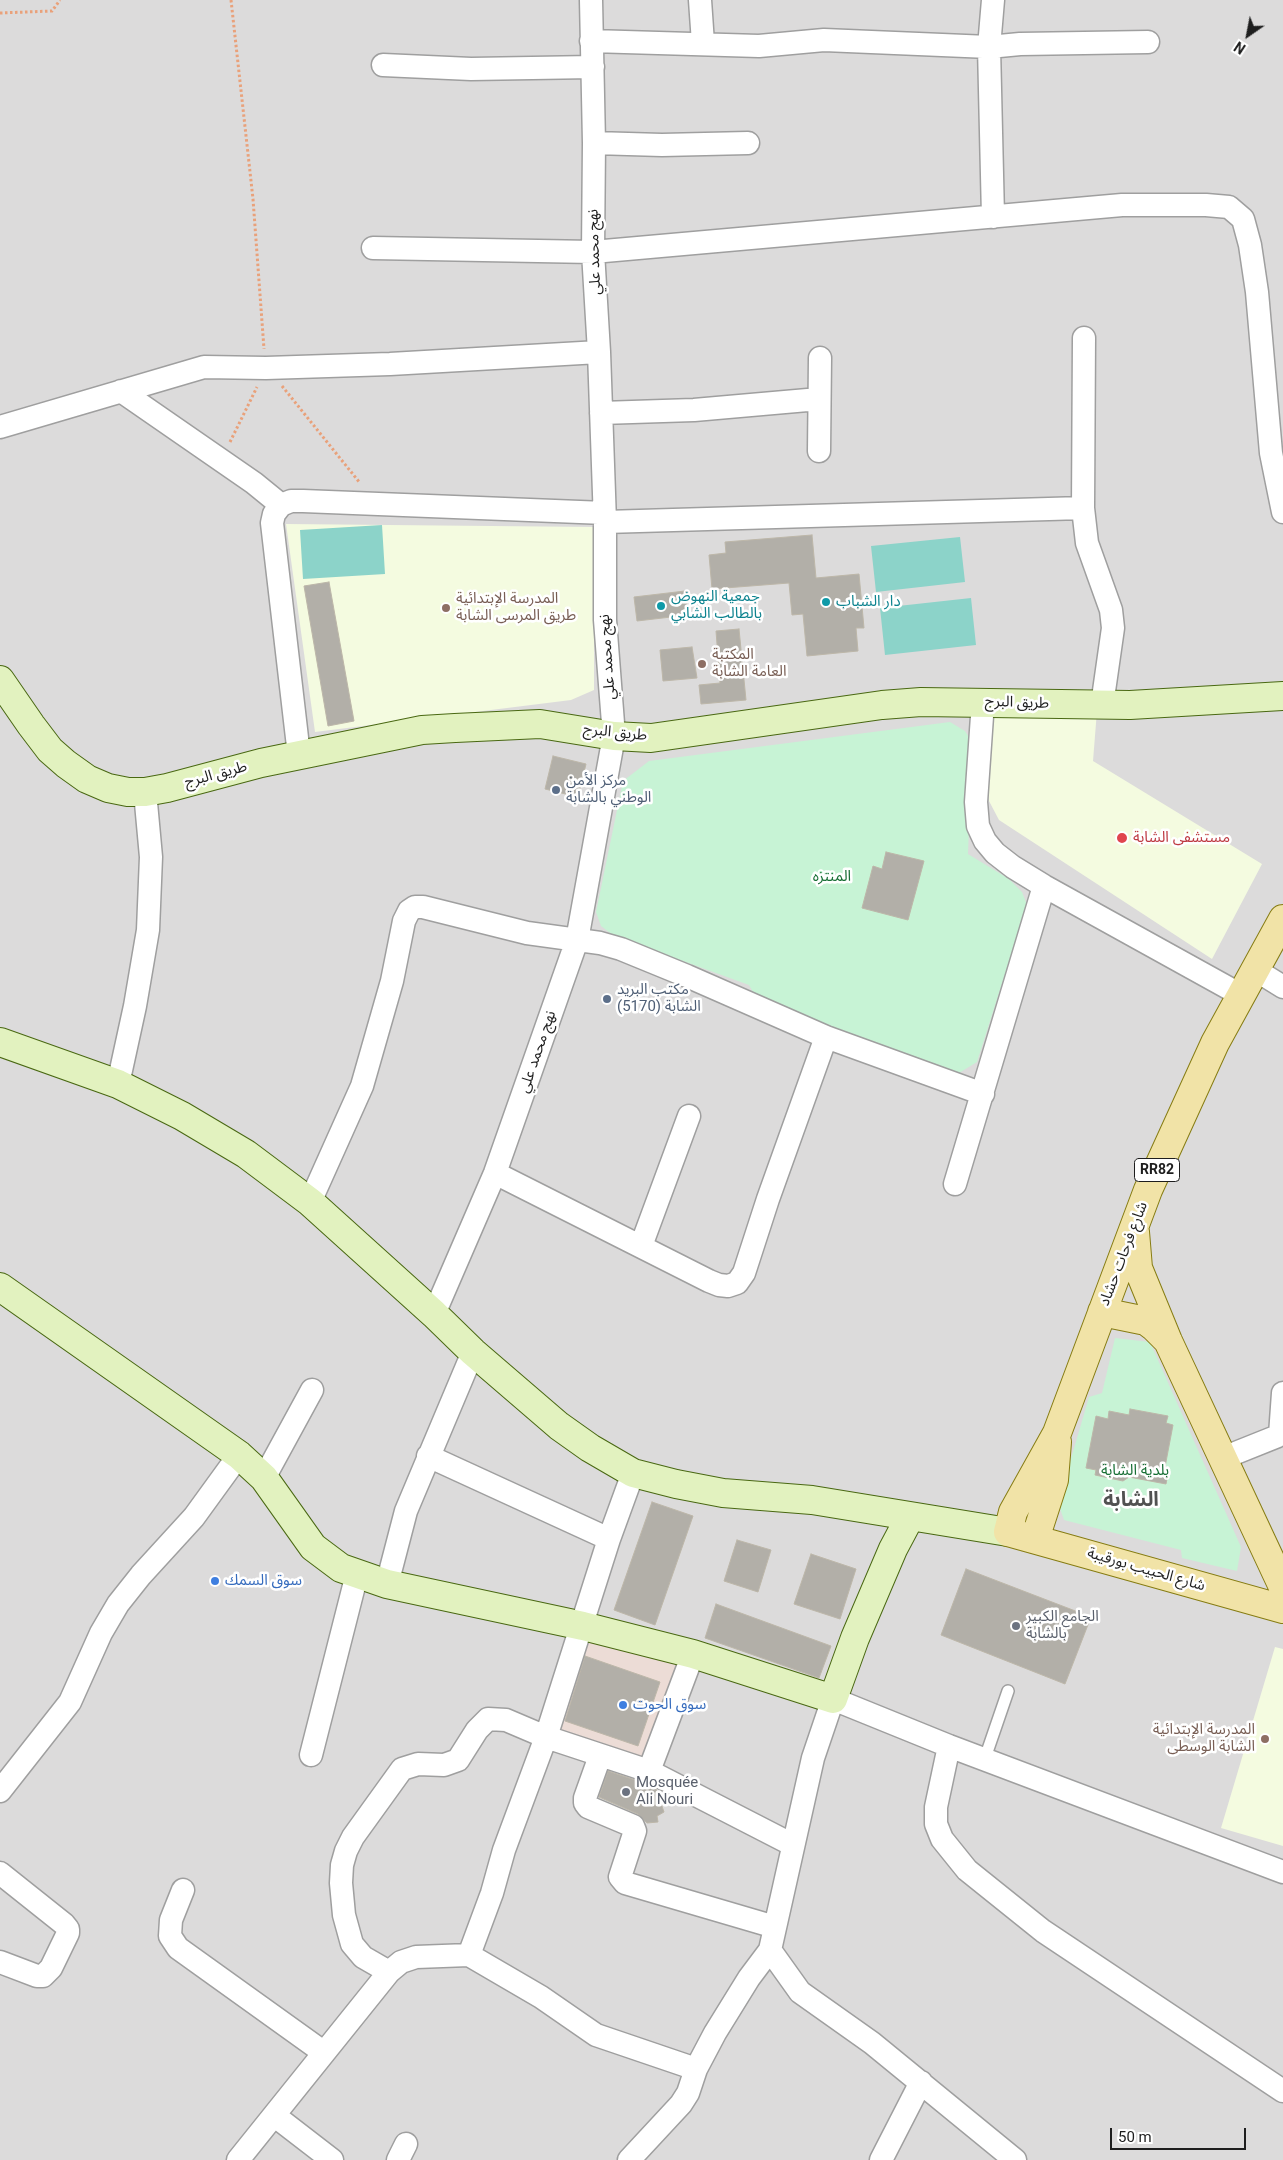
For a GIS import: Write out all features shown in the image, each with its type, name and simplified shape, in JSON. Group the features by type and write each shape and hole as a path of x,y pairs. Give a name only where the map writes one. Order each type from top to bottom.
{"main road":[{"name":"شارع فرحات حشاد","path":"1008,1532 1013,1512 1057,1433 1148,1190 1188,1100 1215,1043 1283,919"},
{"path":"1134,1227 1138,1268 1168,1341 1223,1458 1277,1565 1271,1590 1259,1598 1245,1598"},
{"path":"1102,1312 1146,1321 1168,1341"},
{"name":"شارع فرحات حشاد","path":"1035,1539 1054,1480 1057,1433"},
{"name":"شارع الحبيب بورقيبة","path":"1008,1532 1283,1608"}],"street":[{"name":"نهج محمد علي","path":"434,1314 495,1173 577,940 614,736 605,620 605,518 593,252 594,143 591,0"},
{"path":"700,0 703,43"},
{"path":"993,0 989,47 993,217"},
{"path":"592,40 759,46 824,40 989,47 1020,44 1148,42"},
{"path":"383,65 471,69 593,67"},
{"path":"594,143 670,145 748,143"},
{"path":"373,248 593,252 1103,207 1172,204 1216,205 1229,208 1238,213 1247,231 1257,292 1271,453 1283,512"},
{"path":"1084,338 1082,508 1087,543 1111,610 1113,628 1102,705"},
{"path":"0,427 204,367 266,368 390,364 599,352"},
{"path":"820,358 820,451"},
{"path":"121,391 281,505"},
{"path":"601,413 694,410 819,398"},
{"path":"299,755 272,523 274,514 281,505 291,501 376,503 605,518 1082,508"},
{"name":"طريق البرج","path":"0,680 50,750 66,764 87,779 108,788 128,792 145,792 299,755 422,730 540,724 614,736 651,738 882,705 921,702 1102,705 1283,696"},
{"path":"983,702 976,802 978,826 985,841 995,853 1013,867 1044,886 1241,994"},
{"path":"118,1084 136,1006 148,930 151,857 145,792"},
{"path":"955,1184 1044,886"},
{"path":"310,1202 362,1086 392,981 404,921 409,911 415,907 423,907 527,933 600,943 653,962 826,1037 983,1094"},
{"path":"1254,969 1283,987"},
{"path":"495,1173 719,1285 728,1286 737,1283 744,1273 768,1199 826,1037"},
{"path":"0,1042 118,1084 212,1132 246,1154 310,1202 434,1314 473,1352 559,1426 590,1448 633,1473 723,1493 812,1500 1008,1532"},
{"path":"641,1246 689,1116"},
{"path":"0,1288 239,1455 264,1478 313,1547 341,1568 387,1584 583,1626 693,1654 834,1699 949,1746 1283,1872"},
{"path":"387,1584 406,1511 473,1352"},
{"path":"264,1478 312,1390"},
{"path":"1223,1458 1281,1434 1283,1393"},
{"path":"0,1791 70,1702 101,1633 118,1604 141,1575 194,1517 239,1455"},
{"path":"428,1456 609,1539"},
{"path":"469,1955 492,1893 504,1850 546,1737 583,1626 609,1539 633,1473"},
{"path":"629,2160 681,2104 688,2093 696,2069 736,1998 770,1950 813,1758 859,1629 893,1549 910,1517"},
{"path":"311,1755 356,1574"},
{"path":"649,1771 693,1654"},
{"path":"389,1972 363,1958 352,1944 344,1915 341,1883 344,1858 353,1837 402,1770 418,1764 444,1765 458,1760 477,1730 488,1719 506,1720 546,1737 649,1771 793,1845"},
{"path":"949,1746 936,1807 936,1824 942,1839 967,1870 1043,1931 1283,2092"},
{"path":"600,1756 585,1798 585,1803 588,1807 633,1826 634,1832 620,1877 625,1883 774,1927"},
{"path":"0,1872 68,1929 68,1933 51,1968 43,1976 37,1976 0,1962"},
{"path":"183,1890 171,1920 170,1936 178,1948 324,2052"},
{"path":"770,1950 800,1992 872,2043 1015,2160"},
{"path":"238,2160 389,1972 401,1962 416,1957 469,1955 542,1998 596,2035 696,2069"},
{"path":"881,2160 921,2082"},
{"path":"275,2116 332,2160"}],"lane":[{"path":"985,1758 1008,1691"}],"path":[{"path":"0,14 52,11 60,0"},
{"path":"221,461 266,368 253,199 231,0"},
{"path":"266,368 309,418 376,503"}],"shaded area":[{"path":"0,0 1283,0 1283,2160 0,2160"},
{"name":"المدرسة الإبتدائية طريق المرسى الشابة","path":"286,524 594,527 594,690 571,700 315,732"},
{"path":"382,525 385,574 303,579 300,530"},
{"path":"960,537 965,582 876,592 871,546"},
{"path":"971,598 976,645 885,655 880,608"},
{"name":"مستشفى الشابة","path":"996,697 1098,698 1093,761 1262,864 1212,959 999,820 989,801 988,780"},
{"name":"سوق الحوت","path":"586,1636 697,1665 657,1781 549,1746"},
{"name":"المدرسة الإبتدائية الشابة الوسطى","path":"1275,1647 1283,1649 1283,1846 1221,1828"}],"green space":[{"name":"المنتزه","path":"950,722 965,731 972,742 968,854 1009,879 1022,892 1027,905 977,1062 959,1073 757,999 749,985 614,936 601,926 596,912 623,781 649,761"},
{"name":"بلدية الشابة","path":"1115,1338 1150,1342 1241,1547 1237,1571 1182,1558 1181,1550 1064,1520 1058,1503 1089,1397 1102,1393"}],"building":[{"name":"دار الشباب","path":"812,535 816,578 859,574 864,628 856,628 858,651 807,656 803,614 792,615 789,583 712,589 709,555 726,553 725,542"},
{"path":"329,582 354,721 328,726 304,586"},
{"name":"جمعية النهوض بالطالب الشابي","path":"685,591 688,615 637,621 634,597"},
{"path":"739,629 746,700 701,704 699,685 720,683 716,631"},
{"path":"692,647 697,678 663,681 660,650"},
{"path":"553,756 586,764 578,797 545,789"},
{"path":"886,852 924,861 908,920 862,908 873,866 882,869"},
{"name":"بلدية الشابة","path":"1130,1409 1168,1416 1166,1423 1173,1425 1165,1467 1169,1468 1166,1484 1129,1477 1123,1481 1095,1475 1096,1470 1086,1468 1096,1416 1108,1419 1109,1411 1129,1415"},
{"path":"652,1502 693,1516 655,1625 614,1610"},
{"path":"737,1540 771,1550 758,1592 724,1581"},
{"path":"811,1554 856,1569 840,1619 794,1604"},
{"name":"الجامع الكبير بالشابة","path":"966,1569 1091,1617 1065,1684 941,1635"},
{"path":"716,1604 831,1646 819,1678 705,1638"},
{"path":"585,1656 660,1682 638,1746 565,1721"},
{"name":"Mosquée Ali Nouri","path":"608,1771 656,1789 664,1812 657,1816 658,1822 647,1823 638,1814 599,1797"}],"place":[{"name":"دار الشباب","path":"826,602"},
{"name":"جمعية النهوض بالطالب الشابي","path":"661,606"},
{"name":"المدرسة الإبتدائية طريق المرسى الشابة","path":"446,608"},
{"name":"المكتبة العامة الشابة","path":"702,664"},
{"name":"مركز الأمن الوطني بالشابة","path":"556,790"},
{"name":"مستشفى الشابة","path":"1122,838"},
{"name":"مكتب البريد الشابة (5170)","path":"607,999"},
{"name":"سوق السمك","path":"215,1581"},
{"name":"الجامع الكبير بالشابة","path":"1016,1626"},
{"name":"سوق الحوت","path":"623,1705"},
{"name":"المدرسة الإبتدائية الشابة الوسطى","path":"1265,1739"},
{"name":"Mosquée Ali Nouri","path":"626,1792"}],"district":[{"name":"الشابة","path":"1131,1501"}]}
